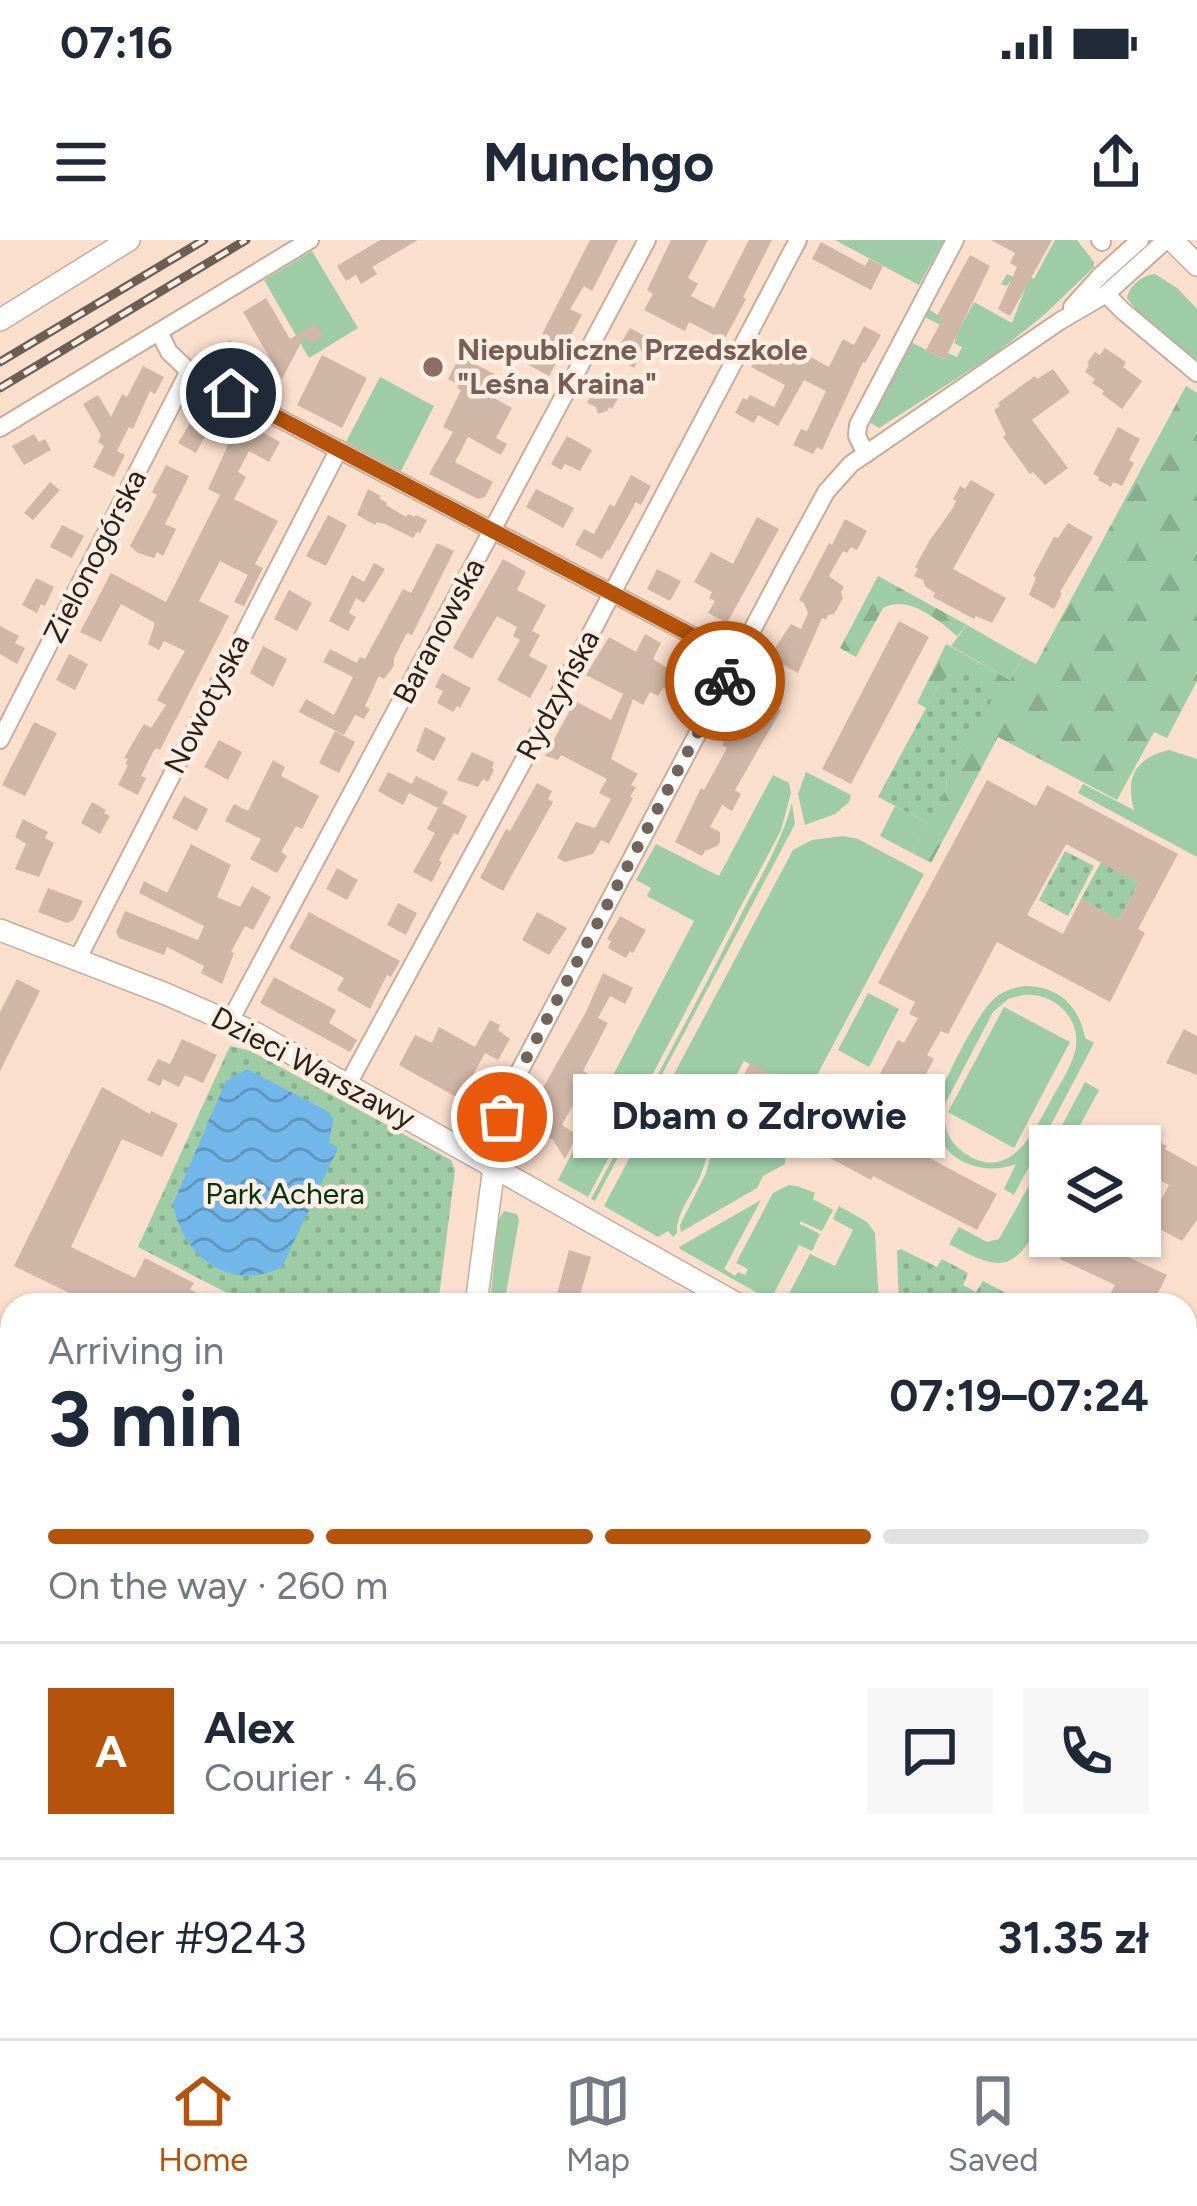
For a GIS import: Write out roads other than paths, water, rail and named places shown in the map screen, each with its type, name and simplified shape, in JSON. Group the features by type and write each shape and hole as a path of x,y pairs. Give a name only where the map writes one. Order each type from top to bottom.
{"street":[{"path":"0,320 129,240"},
{"path":"0,428 310,240"},
{"name":"Baranowska","path":"230,1021 647,240"},
{"name":"Rydzyńska","path":"349,1084 798,240"},
{"path":"866,454 857,436 858,425 955,240"},
{"path":"1060,321 1140,240"},
{"path":"478,1293 497,1136 513,1086 826,492 866,454 1106,294 1169,240 1197,265"},
{"path":"1106,294 1197,373"},
{"path":"159,332 169,352 189,371 737,659"},
{"name":"Zielonogórska","path":"0,740 189,371"},
{"name":"Nowotyska","path":"77,960 338,449"},
{"name":"Dzieci Warszawy","path":"0,930 230,1021 718,1293"}],"water":[{"path":"247,1069 329,1112 333,1119 329,1142 338,1148 282,1267 244,1276 212,1265 198,1254 178,1223 173,1204 226,1081"}],"railway":[{"path":"0,362 204,240"},
{"path":"0,388 246,240"}],"place":[{"name":"Niepubliczne Przedszkole \"Leśna Kraina\"","path":"433,367"},
{"name":"Dbam o Zdrowie","path":"502,1117"}],"park label":[{"name":"Park Achera","path":"285,1194"}]}
